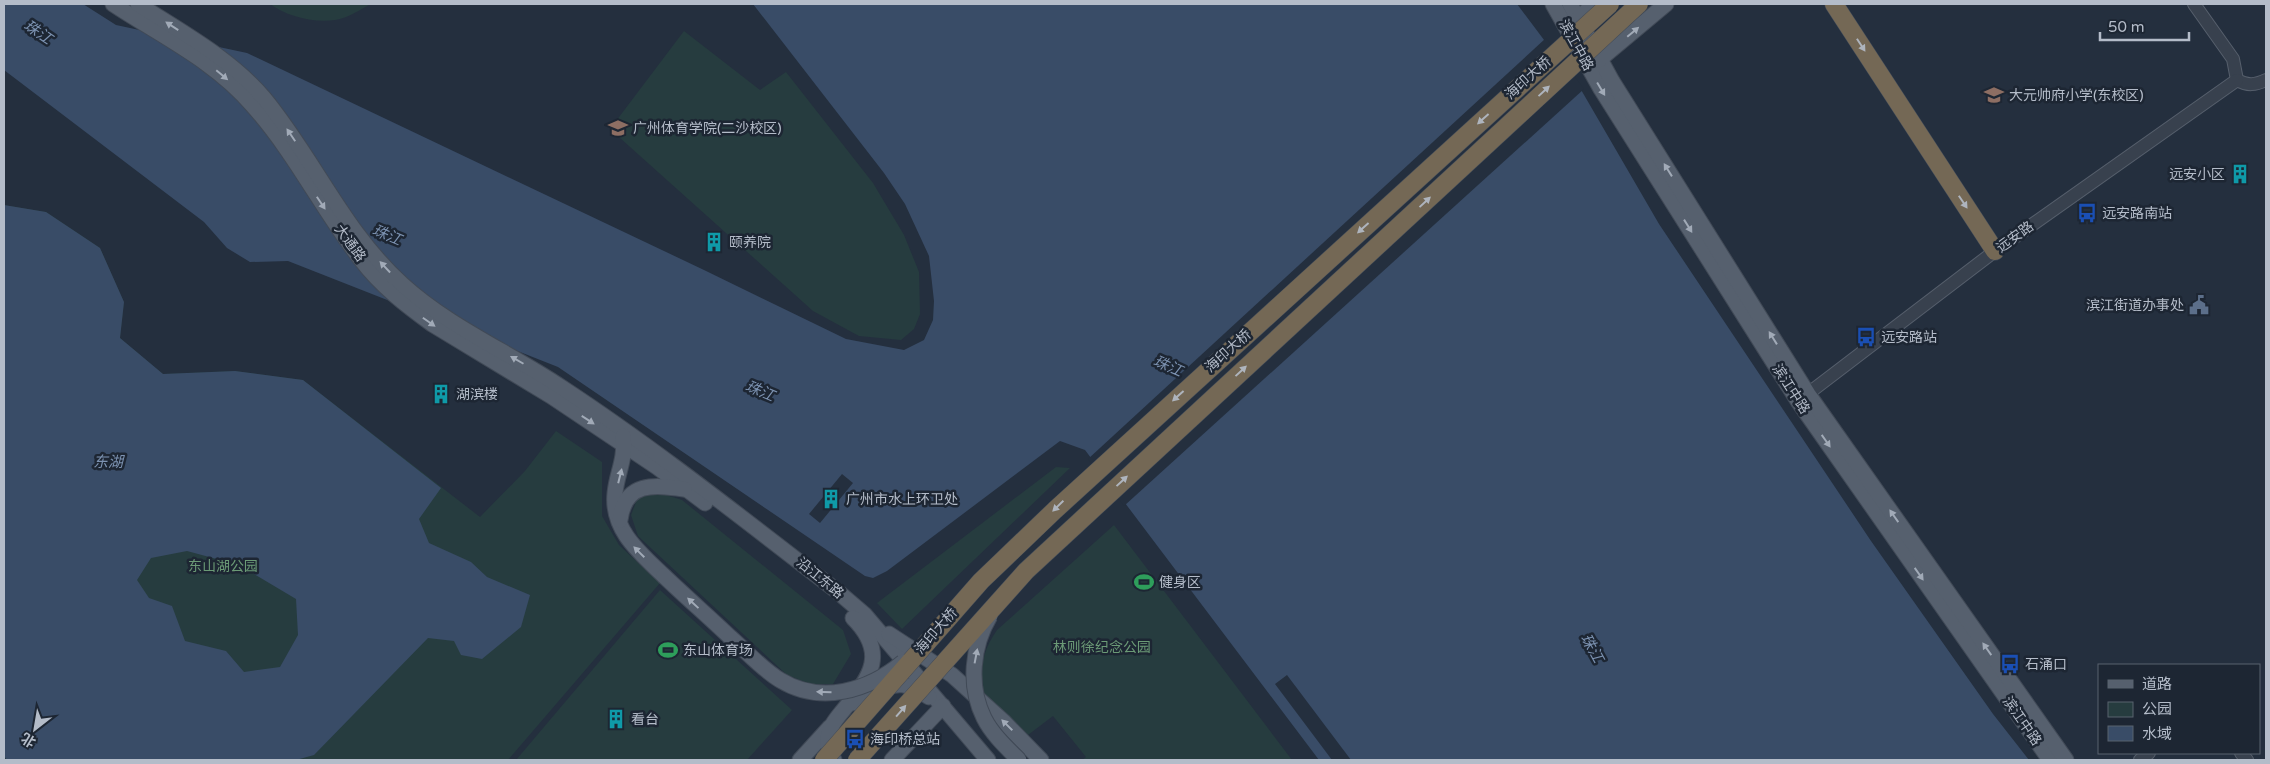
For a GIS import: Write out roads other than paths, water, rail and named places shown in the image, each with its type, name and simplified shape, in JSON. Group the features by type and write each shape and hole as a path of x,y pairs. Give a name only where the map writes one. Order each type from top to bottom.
{"highway":[{"name":"海印大桥","path":"824,760 980,581 1096,471 1610,4"},
{"name":"海印大桥","path":"857,760 1010,587 1639,4"},
{"path":"1834,4 1995,251"}],"main road":[{"name":"大通路","path":"113,4 140,11 211,67 249,101 272,130 342,234 363,262 386,287 432,324 622,428"},
{"name":"滨江中路","path":"1553,4 1601,89 1803,397 2050,760"},
{"name":"滨江中路","path":"1570,4 1599,60 1803,397 2066,760"},
{"path":"1594,4 1578,19 1577,47 1599,60 1666,4"},
{"name":"大通路","path":"555,390 624,444"},
{"path":"622,428 624,444 623,462 615,492 615,510 619,524 631,544 769,673 796,688 824,692 844,691 864,687 890,673 927,642"},
{"name":"沿江东路","path":"622,428 790,554 865,615 988,760"},
{"name":"沿江东路","path":"624,444 799,573 863,628 871,641 874,653 870,671 863,685 834,723"},
{"path":"619,524 624,504 632,493 642,486 658,485 685,489"},
{"path":"1010,587 984,629 977,653 974,678 976,695 984,719 1018,760"},
{"path":"865,615 899,641 952,675 1003,721 1041,760"},
{"path":"800,760 858,699 893,684 912,686 943,706 892,760"},
{"path":"834,723 828,740 834,760"}],"street":[{"path":"2194,4 2233,59 2237,80 2248,85 2256,85 2266,80"},
{"name":"远安路","path":"1803,397 1995,251 2237,80"}],"water":[{"name":"珠江","path":"4,4 83,4 116,25 247,53 846,339 904,350 924,340 933,320 934,301 929,256 905,204 884,173 753,4 1517,4 1580,88 1659,224 1871,541 1993,714 2029,760 1319,760 1085,450 1060,441 887,571 873,578 865,576 558,367 288,261 250,262 227,248 204,222 4,70"},
{"name":"东湖","path":"4,205 46,212 100,248 124,302 120,338 163,374 235,371 303,380 441,488 419,519 429,543 471,562 487,577 530,595 521,627 482,659 461,655 454,641 428,638 314,755 296,760 7,760 4,756","holes":["187,551 239,565 296,599 298,635 280,667 244,672 226,651 185,641 172,606 149,598 137,580 151,558"]}],"place":[{"name":"大元帅府小学(东校区)","path":"1994,95"},
{"name":"广州体育学院(二沙校区)","path":"618,128"},
{"name":"远安小区","path":"2240,174"},
{"name":"远安路南站","path":"2087,213"},
{"name":"颐养院","path":"714,242"},
{"name":"滨江街道办事处","path":"2199,305"},
{"name":"远安路站","path":"1866,337"},
{"name":"湖滨楼","path":"441,394"},
{"name":"广州市水上环卫处","path":"831,499"},
{"name":"健身区","path":"1144,582"},
{"name":"东山体育场","path":"668,650"},
{"name":"石涌口","path":"2010,664"},
{"name":"看台","path":"616,719"},
{"name":"海印桥总站","path":"855,739"}],"park label":[{"name":"东山湖公园","path":"223,566"},
{"name":"林则徐纪念公园","path":"1102,647"}]}
